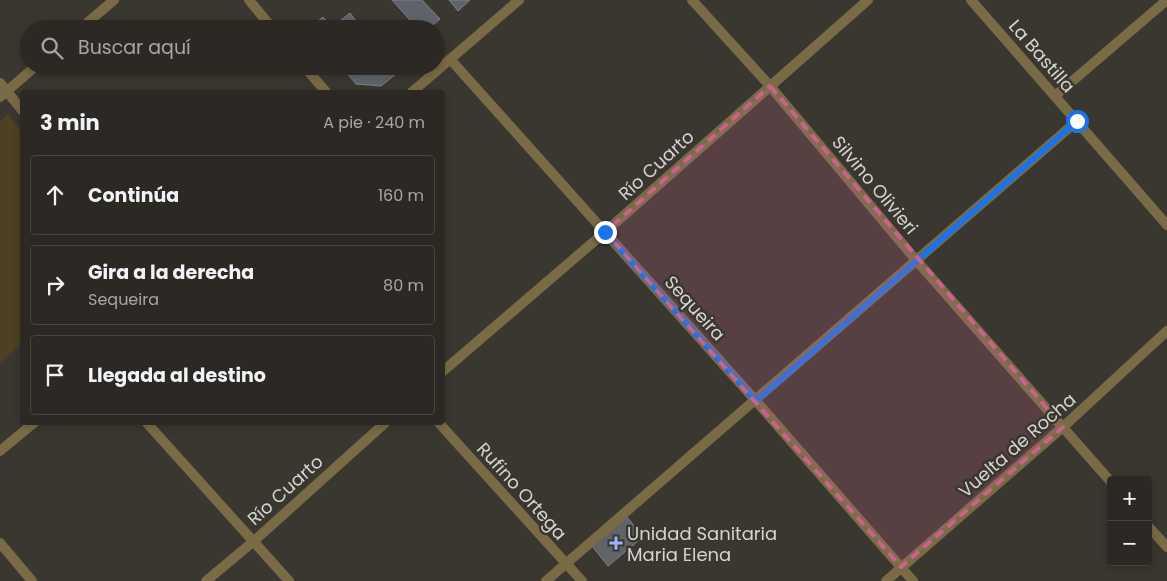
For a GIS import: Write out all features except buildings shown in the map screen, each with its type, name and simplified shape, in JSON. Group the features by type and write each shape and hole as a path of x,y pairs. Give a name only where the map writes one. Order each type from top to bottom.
{"street":[{"path":"91,20 114,0"},
{"path":"249,0 266,20"},
{"path":"445,63 519,0"},
{"name":"Silvino Olivieri","path":"692,0 770,86 916,260 1107,477"},
{"name":"Río Cuarto","path":"445,369 605,232 868,0"},
{"name":"La Bastilla","path":"970,0 1167,225"},
{"path":"1055,96 1167,0"},
{"name":"Sequeira","path":"450,59 756,401 913,581"},
{"path":"20,108 2,91 24,75"},
{"path":"312,75 324,90"},
{"path":"414,90 432,75"},
{"path":"546,581 1077,121"},
{"name":"Vuelta de Rocha","path":"886,581 1064,427 1167,331"},
{"path":"0,451 31,425"},
{"path":"149,425 289,581"},
{"name":"Río Cuarto","path":"206,581 254,541 383,425"},
{"name":"Rufino Ortega","path":"441,425 582,581"},
{"path":"1152,531 1167,548"},
{"path":"0,543 32,581"}],"highlighted area":[{"path":"770,86 1063,427 901,567 605,232"}],"shaded area":[{"path":"8,114 20,129 20,345 0,363 0,121"}],"place":[{"name":"Unidad Sanitaria Maria Elena","path":"616,543"}],"route":[{"path":"605,232 756,401 1077,121"}]}
